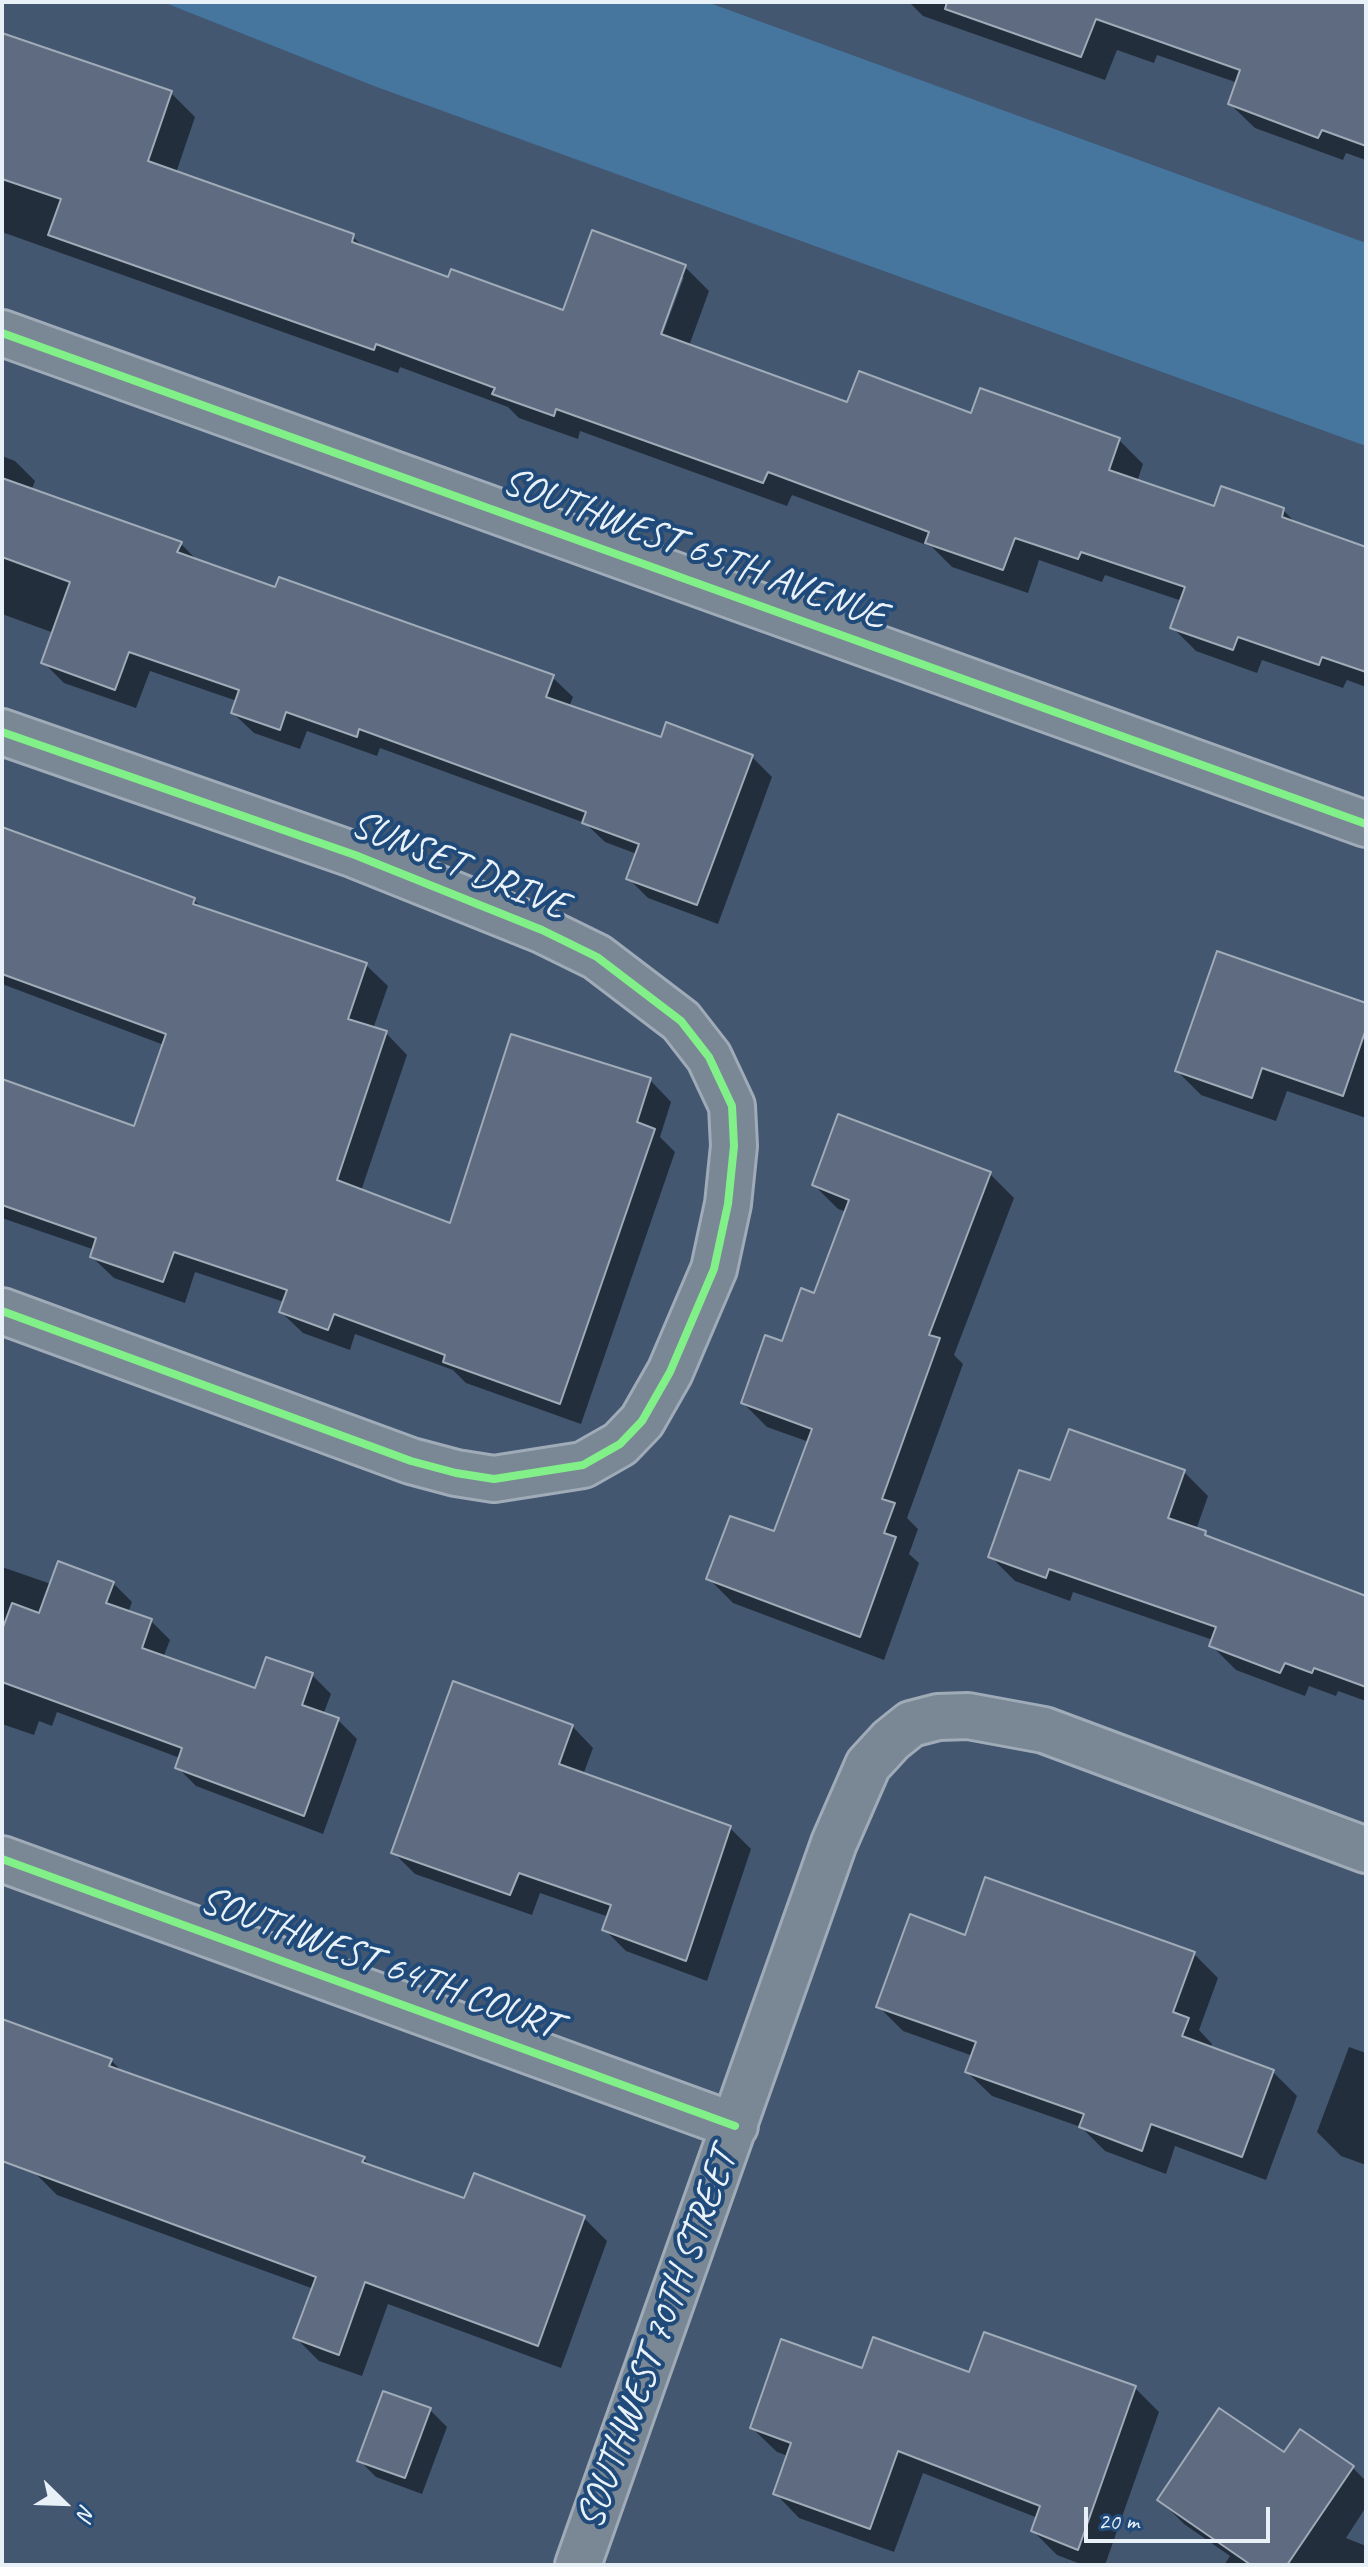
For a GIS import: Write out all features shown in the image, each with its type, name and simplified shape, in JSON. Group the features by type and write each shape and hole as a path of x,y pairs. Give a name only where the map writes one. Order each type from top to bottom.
{"street":[{"name":"SOUTHWEST 65TH AVENUE","path":"2,333 1366,824"},
{"name":"SUNSET DRIVE","path":"2,732 355,855 542,930 597,957 681,1021 709,1057 732,1106 734,1146 728,1204 714,1269 670,1372 642,1421 620,1444 583,1465 494,1479 441,1469 2,1311"},
{"name":"SOUTHWEST 70TH STREET","path":"580,2564 850,1802 868,1765 911,1724 938,1717 968,1716 1044,1730 1366,1850"},
{"name":"SOUTHWEST 64TH COURT","path":"2,1859 735,2126"}],"water":[{"path":"163,2 707,2 1366,243 1366,446 374,86"}],"building":[{"path":"947,2 1366,2 1366,146 1322,130 1318,138 1228,104 1240,70 1096,19 1081,57 945,9"},
{"path":"2,33 172,91 148,161 354,234 352,242 448,277 451,269 563,310 592,230 686,265 661,334 847,402 859,371 971,413 980,388 1120,438 1109,470 1214,506 1221,486 1284,508 1282,517 1366,547 1366,672 1322,657 1319,665 1238,637 1233,650 1170,628 1185,587 1081,552 1078,559 1015,538 1003,570 925,543 929,532 768,472 763,483 556,409 554,416 492,394 495,388 376,344 374,350 48,235 61,199 2,179"},
{"path":"2,478 182,542 177,552 275,587 279,577 554,675 546,697 661,737 666,722 753,755 697,905 626,879 639,844 582,823 586,812 359,729 357,737 286,712 280,730 231,713 239,690 129,652 115,690 41,663 70,582 2,557"},
{"path":"2,827 195,898 193,904 367,963 348,1019 387,1031 337,1180 450,1223 511,1034 651,1078 637,1122 655,1129 560,1404 443,1362 445,1355 334,1314 328,1330 279,1312 287,1290 174,1252 163,1282 90,1257 96,1238 2,1205 2,1079 134,1126 166,1034 2,974"},
{"path":"1217,951 1366,1003 1366,1029 1343,1096 1262,1068 1252,1098 1175,1071"},
{"path":"838,1114 991,1172 929,1335 940,1338 882,1499 895,1503 884,1533 896,1537 860,1637 706,1579 730,1516 774,1531 812,1429 741,1403 765,1335 782,1341 801,1288 814,1293 849,1200 812,1185"},
{"path":"1069,1429 1185,1470 1168,1518 1366,1596 1366,1687 1314,1668 1312,1673 1285,1663 1280,1673 1209,1646 1216,1627 1049,1569 1046,1578 988,1557 1019,1470 1050,1480"},
{"path":"58,1561 114,1582 106,1603 152,1619 142,1648 255,1688 266,1657 313,1673 302,1705 339,1718 304,1816 175,1768 182,1748 2,1682 2,1630 12,1603 39,1613"},
{"path":"453,1681 573,1725 559,1764 731,1826 686,1961 602,1930 611,1905 519,1873 510,1895 391,1853"},
{"path":"985,1877 1195,1952 1173,2012 1189,2018 1182,2036 1274,2070 1242,2157 1151,2124 1142,2151 1079,2127 1084,2114 965,2072 976,2042 876,2007 910,1914 965,1935"},
{"path":"2,2019 112,2059 109,2066 365,2157 362,2162 464,2198 474,2173 585,2216 538,2346 365,2282 339,2355 293,2338 316,2277 2,2161"},
{"path":"984,2332 1136,2386 1078,2550 1031,2531 1040,2506 898,2451 870,2529 773,2494 791,2443 750,2428 781,2339 862,2368 873,2337 969,2372"},
{"path":"383,2391 431,2408 405,2478 357,2461"},
{"path":"1219,2408 1284,2452 1300,2429 1354,2466 1287,2565 1251,2565 1157,2500"}],"cycle path":[{"path":"2,333 1366,824"},
{"path":"2,732 355,855 542,930 597,957 681,1021 709,1057 732,1106 734,1146 728,1204 714,1269 670,1372 642,1421 620,1444 583,1465 494,1479 456,1473 411,1461 2,1311"},
{"path":"2,1859 735,2126"}]}
